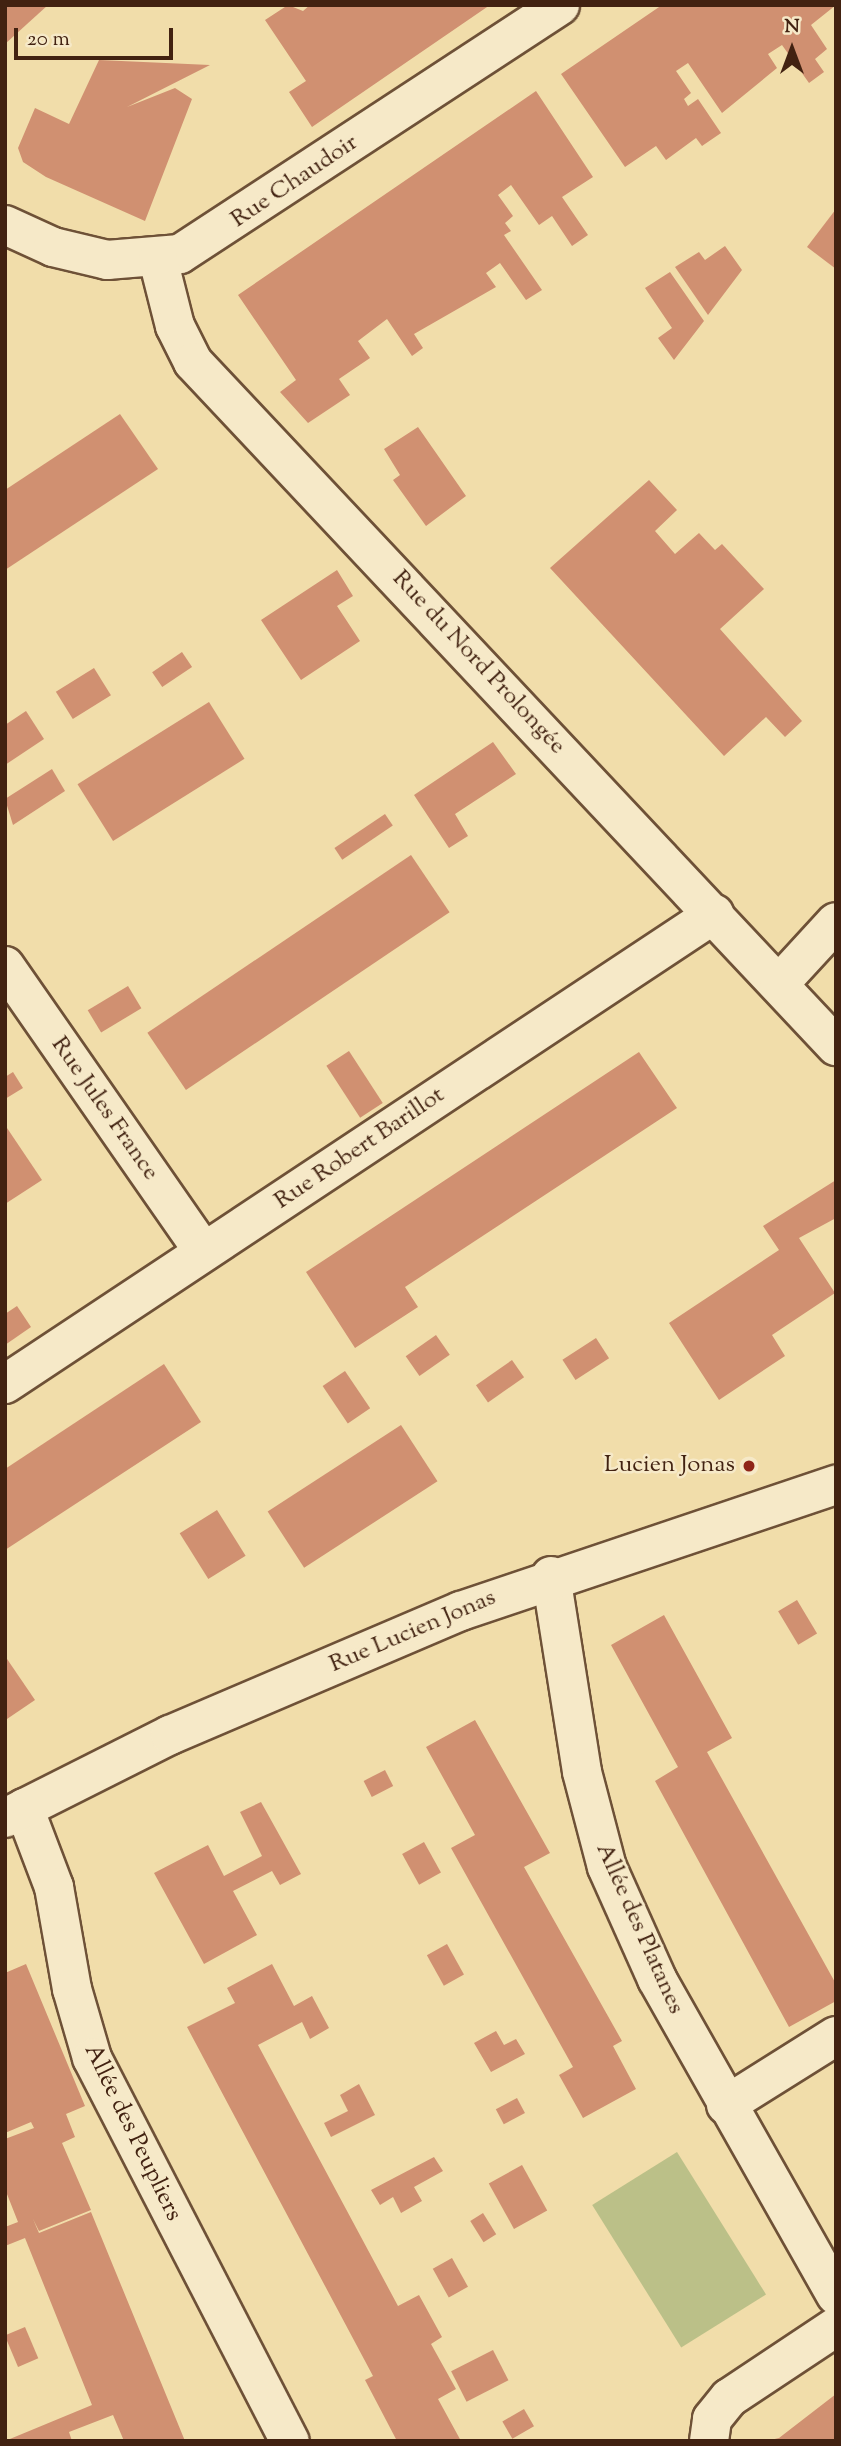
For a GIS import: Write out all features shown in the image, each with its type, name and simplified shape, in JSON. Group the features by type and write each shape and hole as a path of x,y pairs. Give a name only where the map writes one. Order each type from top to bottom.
{"street":[{"name":"Rue Chaudoir","path":"5,225 82,255 158,259 206,241 560,5"},
{"name":"Rue du Nord Prolongée","path":"158,259 175,326 193,362 836,1046"},
{"name":"Rue Robert Barillot","path":"5,1384 714,914"},
{"path":"779,984 836,922"},
{"name":"Rue Jules France","path":"5,966 204,1252"},
{"name":"Rue Lucien Jonas","path":"15,1813 170,1735 551,1576 836,1485"},
{"name":"Allée des Platanes","path":"551,1576 597,1839 657,1979 836,2295"},
{"name":"Allée des Peupliers","path":"15,1813 54,1886 72,1989 92,2058 290,2441"},
{"path":"726,2105 836,2036"},
{"path":"709,2441 712,2419 729,2398 836,2327"}],"green space":[{"path":"677,2152 766,2294 681,2347 592,2205"}],"building":[{"path":"5,5 48,5 5,44"},
{"path":"288,5 303,11 310,5 490,5 312,127 289,92 306,81 265,20"},
{"path":"662,5 836,5 811,25 827,49 815,59 824,72 809,83 782,45 768,54 777,68 722,113 688,63 676,71 691,93 684,99 688,106 698,99 721,133 702,146 696,138 666,160 656,146 625,167 561,74"},
{"path":"99,60 210,65 127,107 175,88 192,99 145,221 46,177 23,162 18,148 35,108 69,124"},
{"path":"536,91 593,177 562,197 588,235 572,246 552,216 539,225 511,185 498,195 513,216 505,223 511,231 504,235 542,290 526,300 500,263 486,273 496,287 414,334 423,348 412,356 387,319 358,341 370,358 339,379 350,395 308,423 280,392 296,380 238,295"},
{"path":"836,209 836,269 807,247"},
{"path":"725,246 742,270 708,315 675,267 699,252 705,260"},
{"path":"670,272 704,321 674,360 658,338 672,328 645,288"},
{"path":"120,414 158,469 5,570 5,490"},
{"path":"418,427 466,496 426,526 393,480 400,475 384,449"},
{"path":"649,480 677,510 655,531 675,554 699,533 715,550 722,544 764,589 720,629 802,721 785,737 766,717 724,756 550,568"},
{"path":"337,570 353,596 337,606 360,641 301,680 261,620"},
{"path":"182,652 192,667 162,687 152,672"},
{"path":"94,668 111,695 73,719 56,692"},
{"path":"209,702 245,759 113,841 78,784"},
{"path":"26,711 44,739 5,765 5,725"},
{"path":"493,742 516,774 455,814 468,836 449,848 414,795"},
{"path":"52,769 65,791 13,825 5,799"},
{"path":"385,814 393,826 342,860 334,848"},
{"path":"411,855 450,912 186,1090 147,1033"},
{"path":"128,986 141,1008 101,1032 88,1010"},
{"path":"349,1051 383,1103 360,1118 326,1066"},
{"path":"639,1052 677,1108 405,1287 418,1307 355,1348 306,1272"},
{"path":"13,1072 23,1088 5,1099 5,1077"},
{"path":"5,1125 42,1180 5,1204"},
{"path":"836,1180 836,1218 799,1238 835,1293 772,1335 785,1356 719,1400 669,1323 779,1250 763,1226"},
{"path":"17,1306 31,1327 5,1345 5,1314"},
{"path":"436,1335 450,1355 419,1376 406,1356"},
{"path":"596,1338 609,1358 576,1380 562,1360"},
{"path":"512,1360 524,1377 488,1402 476,1385"},
{"path":"164,1364 201,1422 5,1550 5,1469"},
{"path":"345,1371 370,1408 348,1423 323,1386"},
{"path":"401,1425 437,1481 304,1568 268,1512"},
{"path":"217,1510 246,1556 208,1579 180,1533"},
{"path":"797,1600 817,1633 798,1645 778,1611"},
{"path":"664,1615 732,1738 707,1752 836,1984 836,2001 789,2027 655,1781 678,1767 611,1645"},
{"path":"5,1656 35,1700 7,1719 5,1716"},
{"path":"475,1720 550,1853 524,1867 622,2041 613,2046 636,2089 583,2118 559,2075 573,2067 451,1848 475,1835 426,1747"},
{"path":"385,1770 393,1786 372,1797 364,1781"},
{"path":"261,1802 301,1874 280,1885 272,1871 233,1891 257,1935 204,1964 154,1873 208,1845 224,1876 262,1856 240,1812"},
{"path":"424,1842 441,1873 419,1885 402,1854"},
{"path":"447,1944 464,1975 444,1986 427,1955"},
{"path":"26,1964 85,2106 66,2114 75,2137 62,2143 91,2210 39,2231 33,2219 39,2233 91,2212 185,2441 124,2441 113,2415 69,2432 72,2441 5,2441 92,2405 25,2238 5,2246 5,2227 18,2222 5,2189 5,2139 34,2128 31,2122 5,2133 5,1973"},
{"path":"272,1964 294,2006 312,1996 329,2028 310,2039 302,2022 258,2045 398,2306 419,2295 442,2337 431,2344 456,2389 438,2399 461,2441 397,2441 365,2380 373,2376 187,2027 235,2003 227,1988"},
{"path":"496,2031 504,2045 516,2039 525,2054 491,2072 474,2043"},
{"path":"359,2084 375,2115 331,2137 324,2123 348,2111 340,2095"},
{"path":"517,2098 525,2113 504,2124 496,2109"},
{"path":"434,2157 443,2171 414,2187 422,2201 401,2213 393,2197 380,2205 371,2190"},
{"path":"522,2165 547,2210 514,2229 489,2183"},
{"path":"483,2213 496,2234 484,2242 470,2221"},
{"path":"452,2258 468,2287 449,2298 433,2269"},
{"path":"25,2327 38,2358 18,2367 5,2335"},
{"path":"493,2350 508,2380 467,2402 451,2371"},
{"path":"836,2394 836,2441 766,2441 779,2438"},
{"path":"524,2409 534,2426 512,2439 502,2422"}],"place":[{"name":"Lucien Jonas","path":"749,1466"}]}
